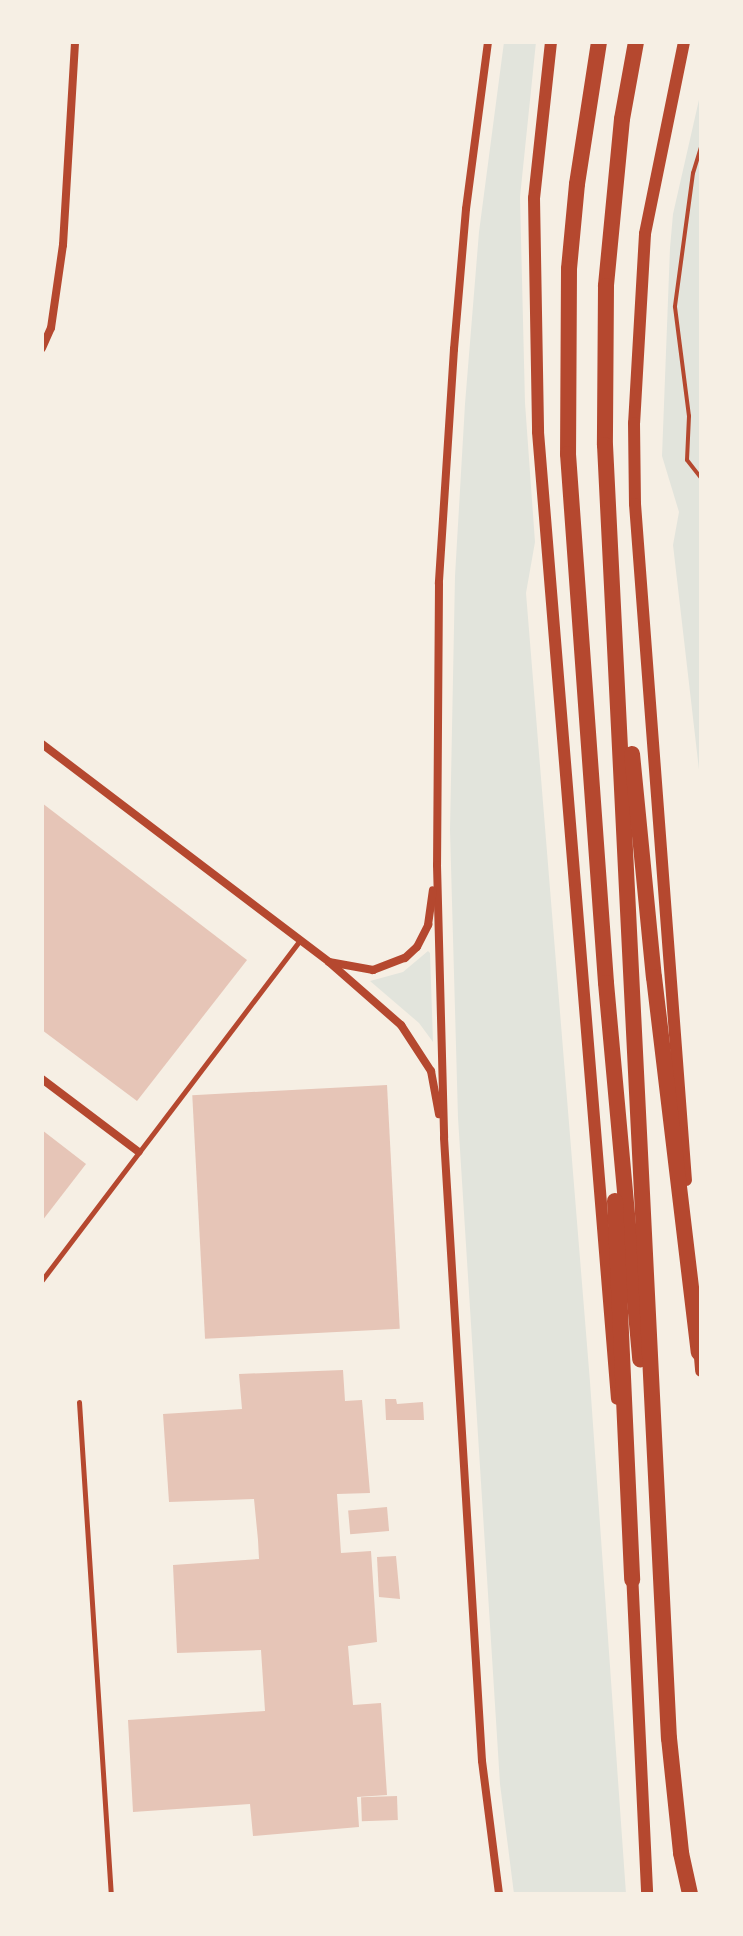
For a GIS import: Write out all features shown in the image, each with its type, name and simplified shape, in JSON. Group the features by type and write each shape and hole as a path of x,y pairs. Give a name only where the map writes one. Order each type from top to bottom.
{"main road":[{"path":"599,42 577,184 566,360 568,454 606,983 660,1576"},
{"path":"636,42 622,119 606,286 605,445 669,1738 681,1853 690,1894"},
{"path":"611,538 654,977 699,1352"},
{"path":"606,983 632,1580"}],"street":[{"path":"42,348 51,328 63,245 75,42"},
{"path":"488,42 455,333 439,584 437,865 444,1138 482,1761 499,1894"},
{"path":"551,42 534,198 538,432 632,1580 647,1894"},
{"path":"684,42 645,234 634,423 637,535 701,1371"},
{"path":"42,744 329,962 401,1025 431,1071 444,1138"},
{"path":"329,962 373,970 405,958 417,947 428,925 437,865"},
{"path":"42,1079 139,1152"}],"lane":[{"path":"42,1280 300,940"},
{"path":"79,1402 111,1894"}],"path":[{"path":"701,147 691,186 675,307 689,416 687,460 701,478"}],"shaded area":[{"path":"504,42 536,42 520,197 525,403 535,542 526,593 590,1382 626,1894 514,1894 500,1784 458,1118 450,830 455,576 465,404 479,232"},
{"path":"701,91 701,787 673,545 679,512 662,456 673,214"},
{"path":"428,951 433,1042 419,1023 370,981 403,972"}],"building":[{"path":"42,803 247,960 137,1101 42,1030"},
{"path":"387,1085 400,1329 205,1339 192,1095"},
{"path":"42,1130 86,1164 42,1221"},
{"path":"343,1370 345,1401 362,1400 370,1493 337,1494 341,1553 371,1551 377,1642 348,1646 353,1705 381,1703 387,1795 357,1797 359,1827 253,1836 250,1804 133,1812 128,1720 265,1711 261,1650 177,1653 173,1565 259,1559 258,1540 254,1499 169,1502 163,1414 242,1409 239,1374"},
{"path":"385,1399 396,1399 397,1404 423,1402 424,1420 386,1420"},
{"path":"387,1507 389,1531 350,1534 348,1510"},
{"path":"396,1556 400,1599 379,1597 377,1557"},
{"path":"397,1796 398,1820 362,1821 361,1797"}]}
